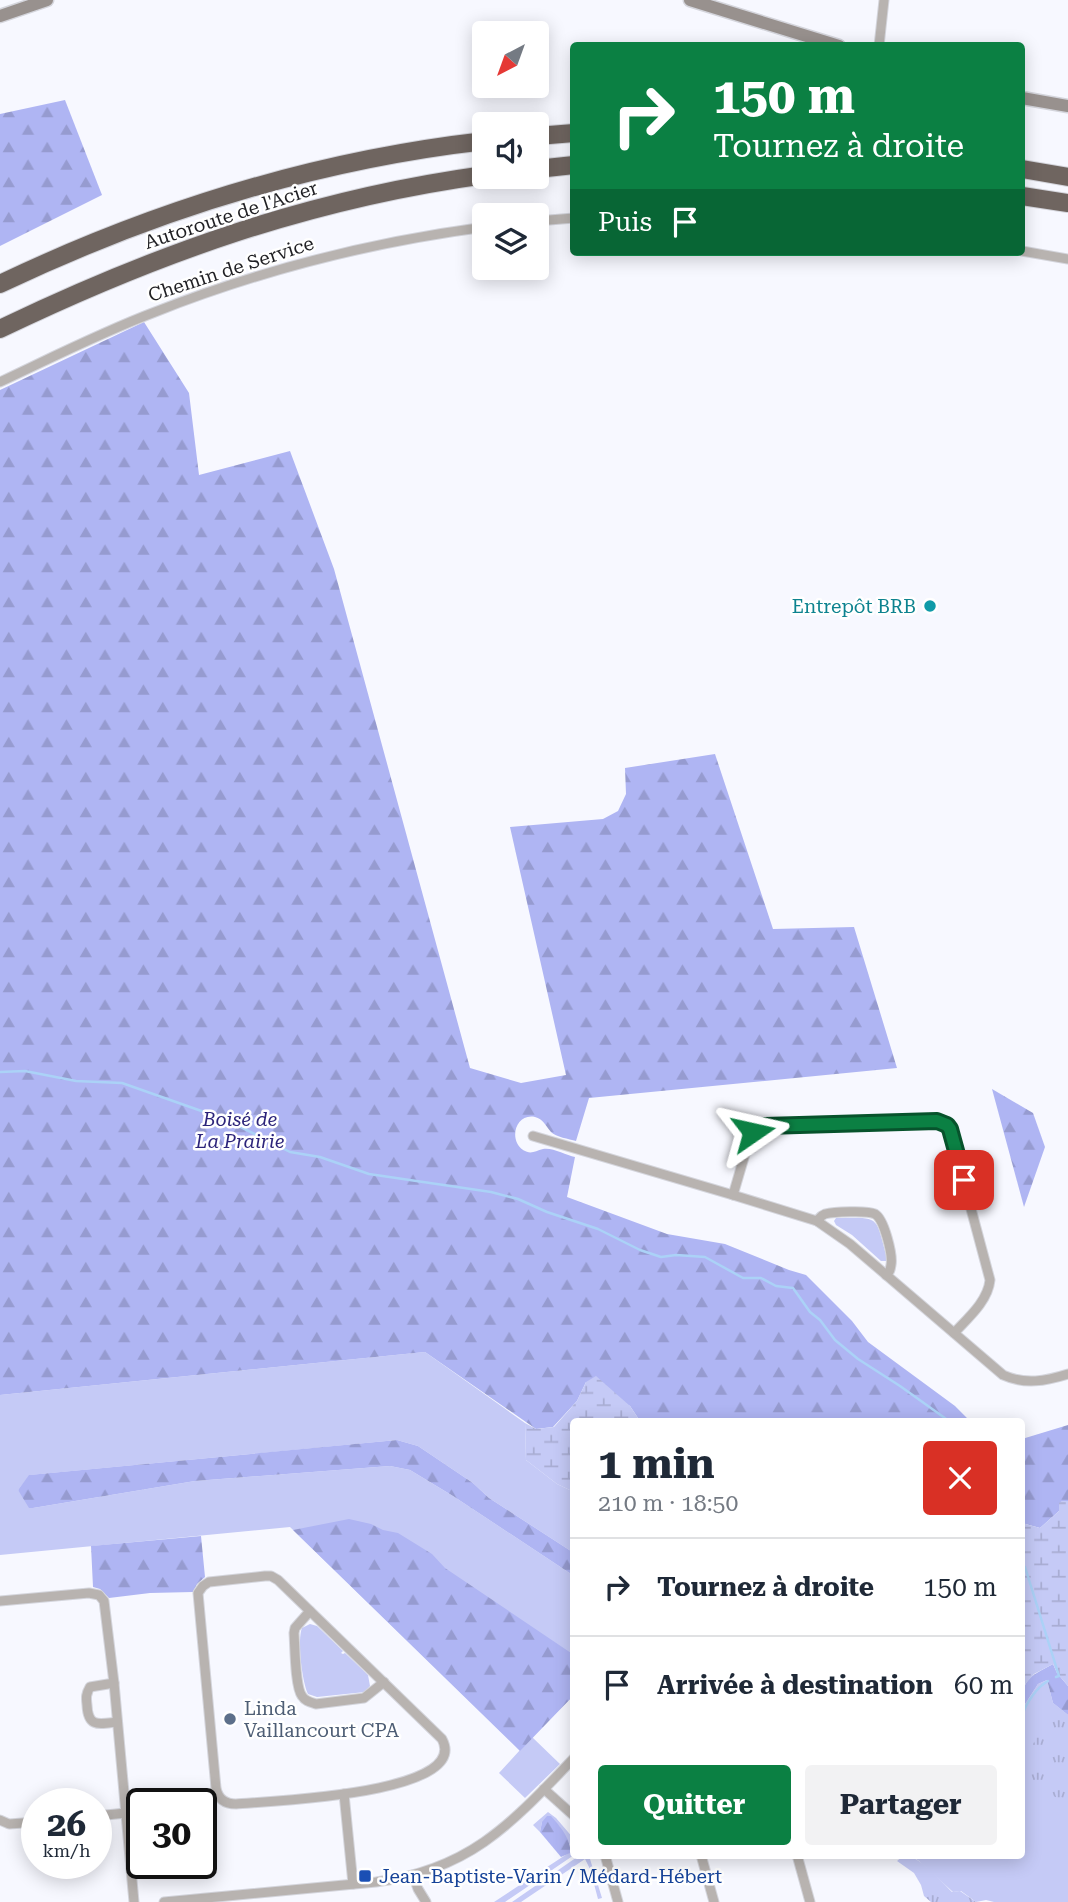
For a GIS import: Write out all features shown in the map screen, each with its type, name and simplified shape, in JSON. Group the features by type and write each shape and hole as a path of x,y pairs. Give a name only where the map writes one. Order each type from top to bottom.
{"highway":[{"path":"549,135 570,133"},
{"name":"Autoroute de l'Acier","path":"0,284 128,228 231,194 340,165 472,143"},
{"path":"549,168 570,165"},
{"path":"1025,170 1068,177"},
{"name":"Autoroute de l'Acier","path":"0,329 124,273 261,224 381,193 472,177"},
{"path":"1025,196 1068,203"}],"main road":[{"path":"0,16 47,0"},
{"path":"690,0 826,42"},
{"path":"1025,99 1068,106"}],"street":[{"path":"879,42 884,0"},
{"path":"549,220 570,218"},
{"name":"Chemin de Service","path":"0,382 127,323 240,282 360,248 472,229"},
{"path":"1025,252 1068,259"},
{"path":"733,1195 750,1136 757,1129 929,1121 947,1125 990,1280 984,1298 954,1333"},
{"path":"533,1136 817,1222 842,1237 997,1371 1024,1382 1068,1374"},
{"path":"817,1222 825,1214 834,1213 869,1213 878,1216 883,1224 892,1259 891,1268 886,1275"},
{"path":"271,1576 384,1682 442,1739 446,1751 435,1766 404,1782 379,1789 232,1804 221,1799 216,1792 198,1597 200,1589 214,1581 271,1576"},
{"path":"0,1601 89,1593 99,1595 106,1605 126,1813 112,1814"},
{"path":"310,1611 297,1625 294,1633 299,1689 303,1698 316,1703 361,1699 369,1696 384,1682"},
{"path":"114,1683 90,1687 86,1693 87,1713 90,1720 97,1724 117,1722"},
{"path":"164,1902 233,1899 413,1875 453,1860 482,1844 513,1821 570,1762"},
{"path":"544,1789 570,1812"},
{"path":"344,1794 353,1884"},
{"path":"0,1820 9,1824 21,1823"},
{"path":"606,1859 615,1901"},
{"path":"702,1859 714,1902"},
{"path":"798,1859 810,1902"},
{"path":"413,1875 426,1902"},
{"path":"132,1879 134,1902"}],"green space":[{"path":"65,100 102,195 0,246 0,114"},
{"name":"Boisé de La Prairie","path":"144,322 189,393 199,475 290,451 334,569 470,1068 521,1083 566,1075 510,827 603,819 618,811 626,794 625,768 715,754 773,929 854,927 897,1068 589,1098 576,1141 556,1135 535,1117 528,1117 519,1123 516,1140 523,1150 528,1152 547,1149 575,1157 567,1197 667,1234 725,1244 806,1275 852,1321 868,1342 955,1406 967,1418 638,1418 630,1406 586,1382 577,1401 553,1427 536,1429 425,1352 0,1395 0,390"},
{"path":"992,1089 1033,1113 1045,1147 1024,1207"},
{"path":"836,1218 862,1218 874,1222 878,1227 886,1261 881,1261 852,1235 836,1225"},
{"path":"425,1352 525,1423 526,1460 557,1484 570,1490 570,1550 489,1498 473,1483 418,1446 397,1440 30,1475 18,1490 33,1508 195,1481 390,1466 410,1470 570,1573 570,1699 532,1737 560,1764 525,1798 499,1773 520,1750 290,1527 0,1555 0,1395"},
{"path":"596,1376 630,1406 638,1418 570,1418 570,1490 557,1484 526,1460 525,1423 536,1429 554,1427 577,1401 586,1382"},
{"path":"1068,1425 1068,1501 1062,1501 1059,1511 1040,1528 1025,1524 1025,1438"},
{"path":"397,1440 418,1446 473,1483 489,1498 570,1550 570,1573 410,1470 390,1466 195,1481 33,1508 29,1508 18,1490 29,1475"},
{"path":"1068,1501 1068,1686 1053,1664 1034,1674 1025,1684 1025,1524 1040,1528 1059,1511 1059,1503"},
{"path":"349,1519 398,1533 432,1554 445,1568 570,1652 570,1699 520,1751 293,1530"},
{"path":"201,1536 205,1577 193,1592 109,1598 100,1589 93,1587 91,1546"},
{"path":"310,1624 317,1626 343,1651 341,1653 345,1653 368,1675 370,1686 365,1692 317,1697 308,1694 302,1671 300,1642 302,1628"},
{"path":"1053,1664 1068,1686 1068,1715 1053,1703 1047,1680 1038,1684 1025,1704 1025,1685 1037,1673"},
{"path":"1047,1680 1053,1703 1068,1715 1068,1902 976,1902 961,1891 953,1892 916,1859 1025,1859 1025,1704 1038,1684"},
{"path":"1053,1703 1068,1715 1068,1805 1025,1778 1025,1761"},
{"path":"548,1812 570,1834 570,1845 559,1826 542,1822 540,1832 533,1825"},
{"path":"547,1816 551,1816 564,1833 570,1853 561,1857 540,1832 542,1822"},
{"path":"570,1852 570,1858 505,1902 494,1902"},
{"path":"574,1859 585,1859 521,1902 512,1902"},
{"path":"585,1859 590,1859 602,1898 598,1899"},
{"path":"915,1859 952,1892 960,1891 976,1902 931,1902 924,1896 914,1873 897,1861"}],"waterway":[{"path":"0,1072 25,1071 76,1081 122,1083 227,1120 290,1152 320,1157 369,1174 491,1192 518,1199 598,1229 640,1250 661,1257 705,1257 743,1278 761,1278 776,1286 793,1288 835,1340 858,1359 945,1418"},
{"path":"1025,1567 1059,1676 1056,1677"},
{"path":"1025,1708 1032,1696 1048,1681"}],"place":[{"name":"Entrepôt BRB","path":"930,606"},
{"name":"Linda Vaillancourt CPA","path":"230,1719"},
{"name":"Jean-Baptiste-Varin / Médard-Hébert","path":"365,1876"}],"route":[{"path":"753,1132 765,1126 937,1121 950,1129 964,1180"}]}
